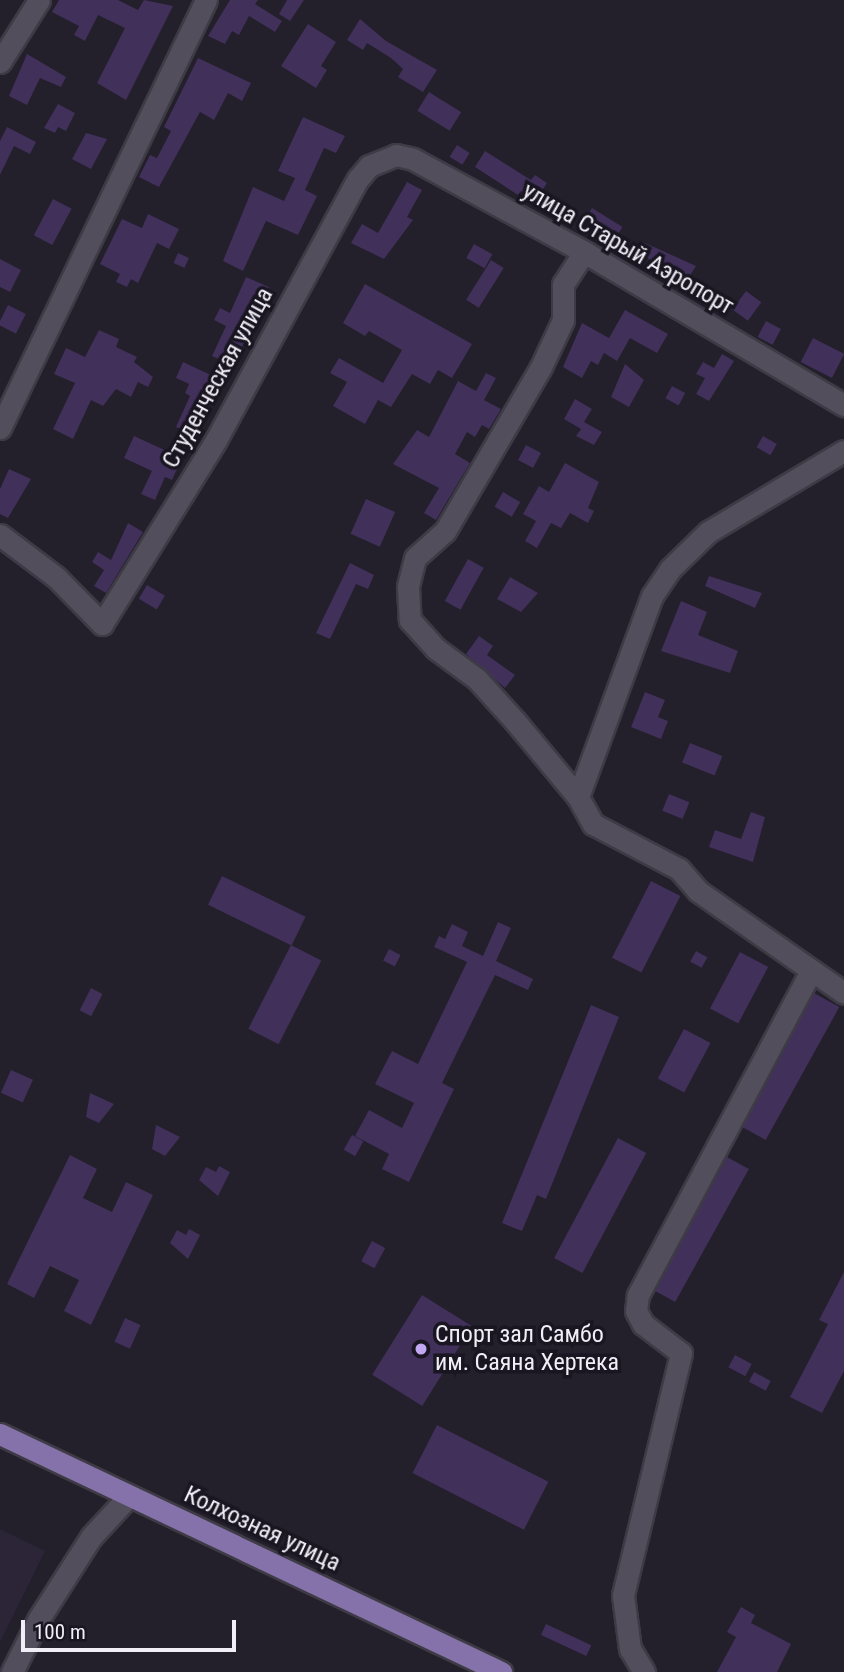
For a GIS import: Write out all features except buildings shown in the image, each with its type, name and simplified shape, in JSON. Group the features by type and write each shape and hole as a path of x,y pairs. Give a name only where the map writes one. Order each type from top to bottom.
{"main road":[{"name":"Колхозная улица","path":"0,1434 501,1672"}],"street":[{"path":"0,62 39,0"},
{"path":"0,428 206,0"},
{"name":"улица Старый Аэропорт","path":"380,160 396,155 413,159 584,251 844,405"},
{"name":"Студенческая улица","path":"0,535 56,577 102,624 216,440 358,179 380,160"},
{"path":"584,251 563,284 563,320 541,367 445,531 415,558 408,587 410,620 435,648 477,679 578,797 593,824 679,869 698,891 810,973 844,993"},
{"path":"578,797 652,596 670,569 708,532 844,451"},
{"path":"644,1672 630,1650 623,1595 681,1353 643,1324 636,1311 638,1295 810,973"},
{"path":"12,1672 38,1620 91,1537 130,1496"}],"shaded area":[{"path":"0,1529 45,1551 0,1642"}],"place":[{"name":"Спорт зал Самбо им. Саяна Хертека","path":"421,1349"}]}
